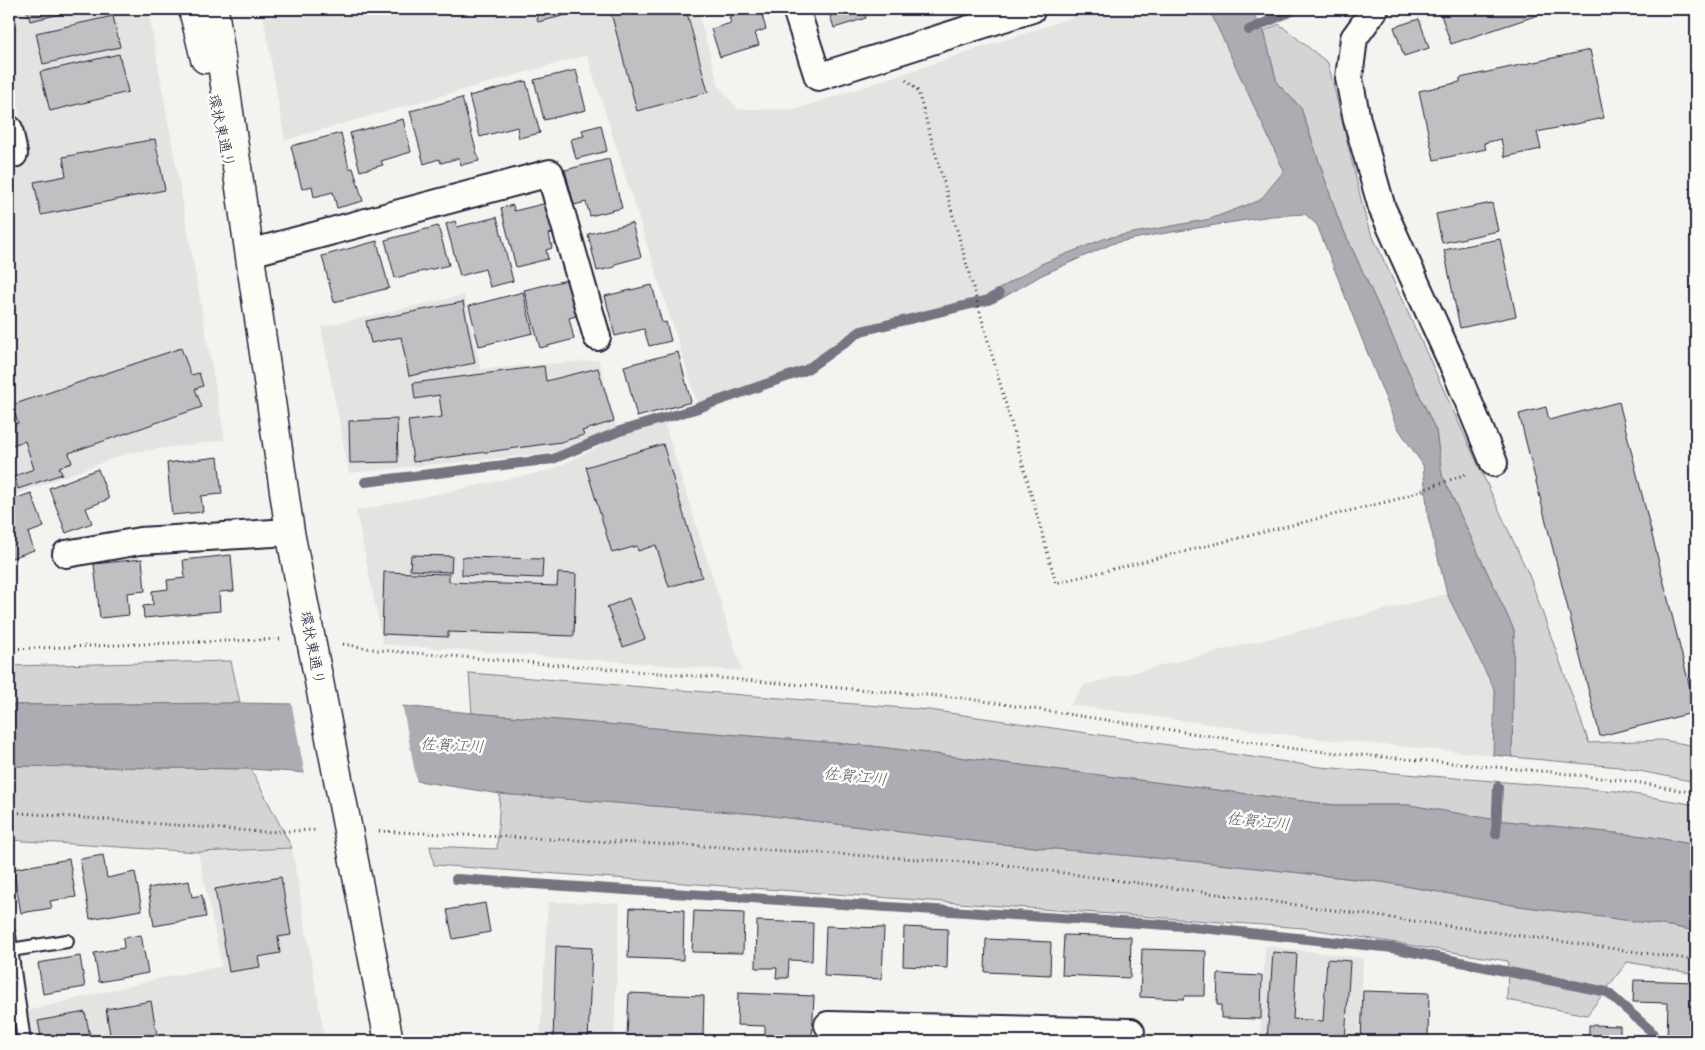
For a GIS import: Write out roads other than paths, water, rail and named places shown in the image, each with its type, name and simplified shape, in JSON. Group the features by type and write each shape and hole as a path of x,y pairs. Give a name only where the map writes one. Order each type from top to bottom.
{"main road":[{"name":"環状東通り","path":"193,9 250,252"},
{"name":"環状東通り","path":"214,9 290,532 389,1041"}],"street":[{"path":"796,9 818,77 1032,9"},
{"path":"1375,9 1354,38 1349,78 1357,120 1382,208 1457,374 1494,463"},
{"path":"250,252 550,173 597,337"},
{"path":"66,554 140,541 290,532"},
{"path":"828,1025 979,1035 1131,1032"}],"lane":[{"path":"9,935 24,1041"},
{"path":"11,950 67,941"}],"water":[{"path":"1209,9 1250,9 1264,31 1277,83 1301,108 1338,218 1436,431 1442,475 1514,630 1512,757 1493,755 1495,691 1447,594 1428,517 1423,465 1396,425 1317,225 1305,214 1271,216 1114,243 1042,275 989,304 989,295 1041,264 1106,238 1210,219 1260,200 1284,171"},
{"name":"佐賀江川","path":"240,703 402,706 872,746 1334,805 1409,805 1497,820 1652,837 1696,845 1696,931 1519,906 1382,882 1211,863 989,843 757,814 500,794 418,781 251,769 9,766 9,705"}],"waterway":[{"path":"1249,30 1296,9"},
{"path":"365,482 553,459 620,431 695,409 806,370 861,331 988,300 999,294"},
{"path":"1496,834 1498,787"},
{"path":"456,879 1183,926 1393,948 1607,992 1651,1031 1657,1041"}]}
